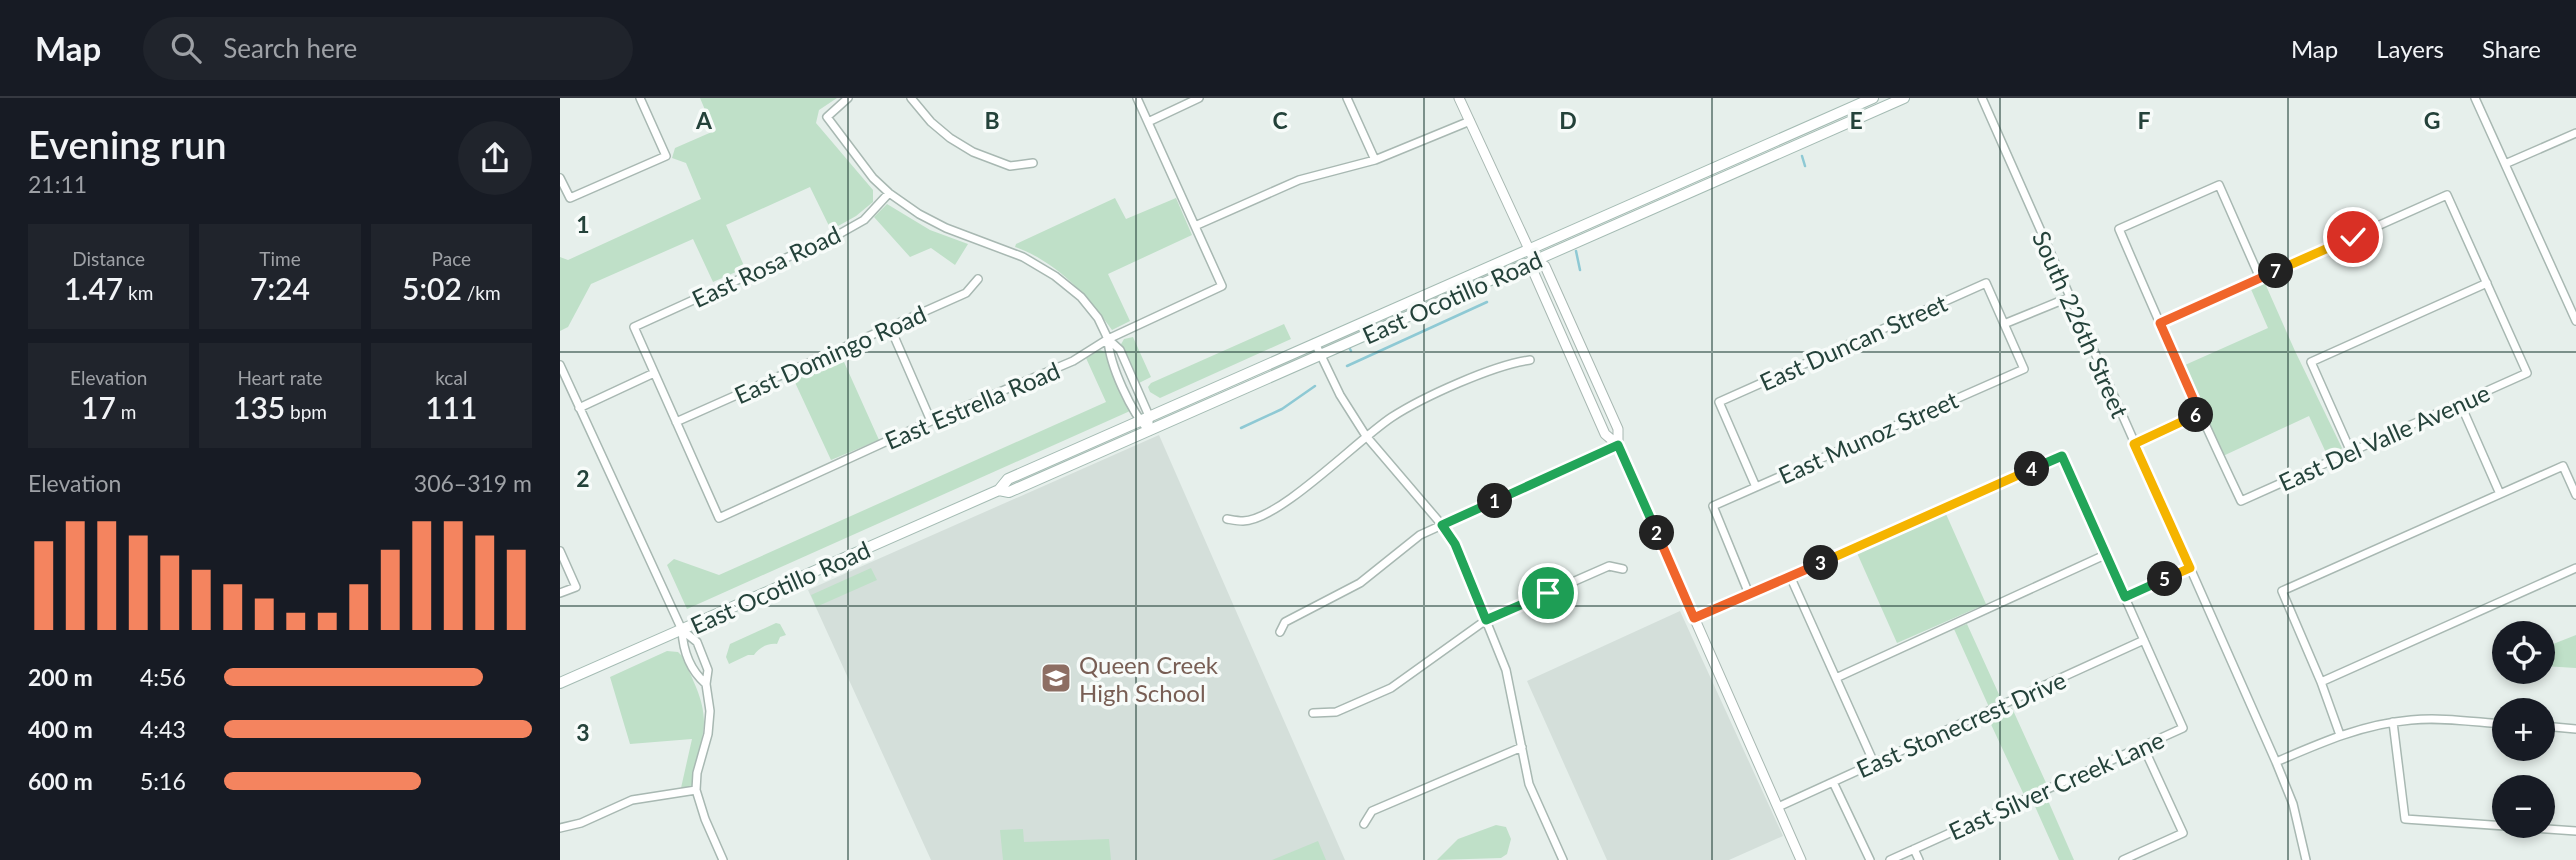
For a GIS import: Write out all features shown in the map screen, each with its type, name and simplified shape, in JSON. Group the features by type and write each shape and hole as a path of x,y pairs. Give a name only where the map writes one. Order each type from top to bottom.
{"main road":[{"name":"East Ocotillo Road","path":"999,491 1008,479 1873,98"},
{"name":"East Ocotillo Road","path":"560,683 999,491 1009,492 1904,98"}],"street":[{"path":"560,178 570,198 666,156 640,98"},
{"path":"848,98 827,117 873,178 889,193 919,214 946,228 1023,257 1055,276 1081,298 1098,318 1108,339 1120,350 1149,431"},
{"path":"911,98 931,122 973,152 1010,166 1033,163"},
{"path":"1137,98 1195,226 1299,180 1375,160 1470,121"},
{"path":"1148,122 1199,98"},
{"path":"1347,98 1375,160"},
{"path":"1459,98 1529,248 1534,260 1533,271 1605,434 1618,445 1801,860"},
{"name":"South 226th Street","path":"1982,98 2276,762 2293,804 2306,860"},
{"path":"2475,98 2576,321"},
{"path":"2505,164 2576,133"},
{"path":"2134,444 2200,414 2119,229 2219,185 2260,278"},
{"name":"East Rosa Road","path":"654,373 634,327 841,233 864,220 889,193"},
{"path":"2160,323 2447,195 2487,283 2311,362 2351,452"},
{"name":"East Estrella Road","path":"676,422 719,518 931,421 1073,361 1108,339 1222,286 1195,226"},
{"name":"East Domingo Road","path":"676,422 966,293 978,279"},
{"name":"East Duncan Street","path":"1756,487 1719,402 1986,283 2004,324"},
{"name":"East Del Valle Avenue","path":"2200,414 2241,500 2527,373 2487,283"},
{"path":"2004,324 2070,297"},
{"name":"East Munoz Street","path":"1749,594 1713,506 2024,369 2004,324"},
{"path":"890,327 931,421"},
{"path":"1315,344 1340,395 1366,436 1455,544 1506,670 1529,784 1563,860"},
{"path":"1227,519 1246,521 1288,501 1366,436 1412,405 1511,363 1530,360"},
{"path":"560,365 682,630 683,648 696,676 706,684"},
{"path":"579,408 654,373 676,422"},
{"path":"2460,403 2500,494"},
{"path":"1280,632 1285,622 1360,583 1420,535 1618,445"},
{"path":"1694,618 2062,456 2144,640"},
{"path":"2340,735 2321,682 2282,591 2563,466 2576,495"},
{"path":"560,551 576,587 560,593"},
{"path":"1836,678 2107,554"},
{"path":"1313,713 1336,712 1391,688 1486,620 1609,566 1623,569"},
{"path":"2125,597 2190,568"},
{"path":"2321,682 2576,568"},
{"path":"1790,576 1874,763"},
{"path":"682,630 697,642 708,670 708,734 697,773 696,790 723,860"},
{"name":"East Silver Creek Lane","path":"1890,860 2183,728 2144,640"},
{"name":"East Stonecrest Drive","path":"1777,807 2144,640"},
{"path":"2276,762 2340,735 2393,722 2436,719 2492,723"},
{"path":"2393,722 2405,819 2576,831"},
{"path":"2555,727 2576,729"},
{"path":"2123,860 2183,833 2143,746"},
{"path":"1364,824 1372,811 1522,747"},
{"path":"1833,782 1870,860"},
{"path":"560,828 581,823 632,800 696,790"},
{"path":"1914,849 1919,860"}],"shaded area":[{"name":"Queen Creek High School","path":"1159,435 1345,860 931,860 808,590"},
{"path":"1680,611 1783,836 1729,860 1607,860 1527,681"}],"green space":[{"path":"700,98 837,98 819,110 816,123 873,190 873,202 856,216 831,230 810,187 726,225 745,268 713,282 693,239 591,284 568,327 560,331 560,257 568,260 701,199 686,163 672,158 675,148 714,131"},
{"path":"1115,198 1126,219 1176,198 1192,235 1108,274 1130,321 1112,330 1070,281 1044,261 1015,247 1016,244"},
{"path":"887,204 930,230 968,244 955,265 931,248 910,257 874,217"},
{"path":"2264,281 2342,448 2328,457 2309,416 2223,456 2185,365 2268,328 2250,287"},
{"path":"1284,324 1291,339 1160,398 1150,392 1148,387 1151,383"},
{"path":"1133,337 1151,377 1137,384 1120,346 1124,339"},
{"path":"1100,350 1105,352 1130,411 687,609 667,565 674,559 719,575 1106,402 1086,358"},
{"path":"840,353 879,440 831,460 792,376"},
{"path":"1946,514 1986,604 1897,643 1857,553"},
{"path":"871,568 877,580 816,607 811,595"},
{"path":"776,623 780,624 786,635 780,637 777,644 767,645 754,655 729,664 726,657 730,644"},
{"path":"1967,624 2002,701 1989,707 1954,629"},
{"path":"2576,635 2576,668 2555,667 2555,643"},
{"path":"667,651 678,652 682,656 698,693 703,713 703,733 693,787 681,788 692,739 630,744 610,677"},
{"path":"2012,708 2047,785 2024,795 1988,718"},
{"path":"2046,796 2074,860 2059,860 2033,802"},
{"path":"1496,825 1506,827 1511,839 1507,854 1501,858 1437,860 1458,839"},
{"path":"1023,829 1024,842 1109,839 1111,860 1003,860 1000,830"},
{"path":"1318,841 1326,860 1272,860"}],"waterway":[{"path":"1802,156 1805,166"},
{"path":"1576,251 1580,270"},
{"path":"1347,366 1487,302"},
{"path":"1241,428 1282,409 1315,386"}],"place":[{"name":"Queen Creek High School","path":"1056,678"}],"route":[{"path":"1548,593 1486,620 1455,544 1442,525 1618,445 1694,618 2062,456 2125,597 2190,568 2134,444 2200,414 2160,323 2353,237"}]}
